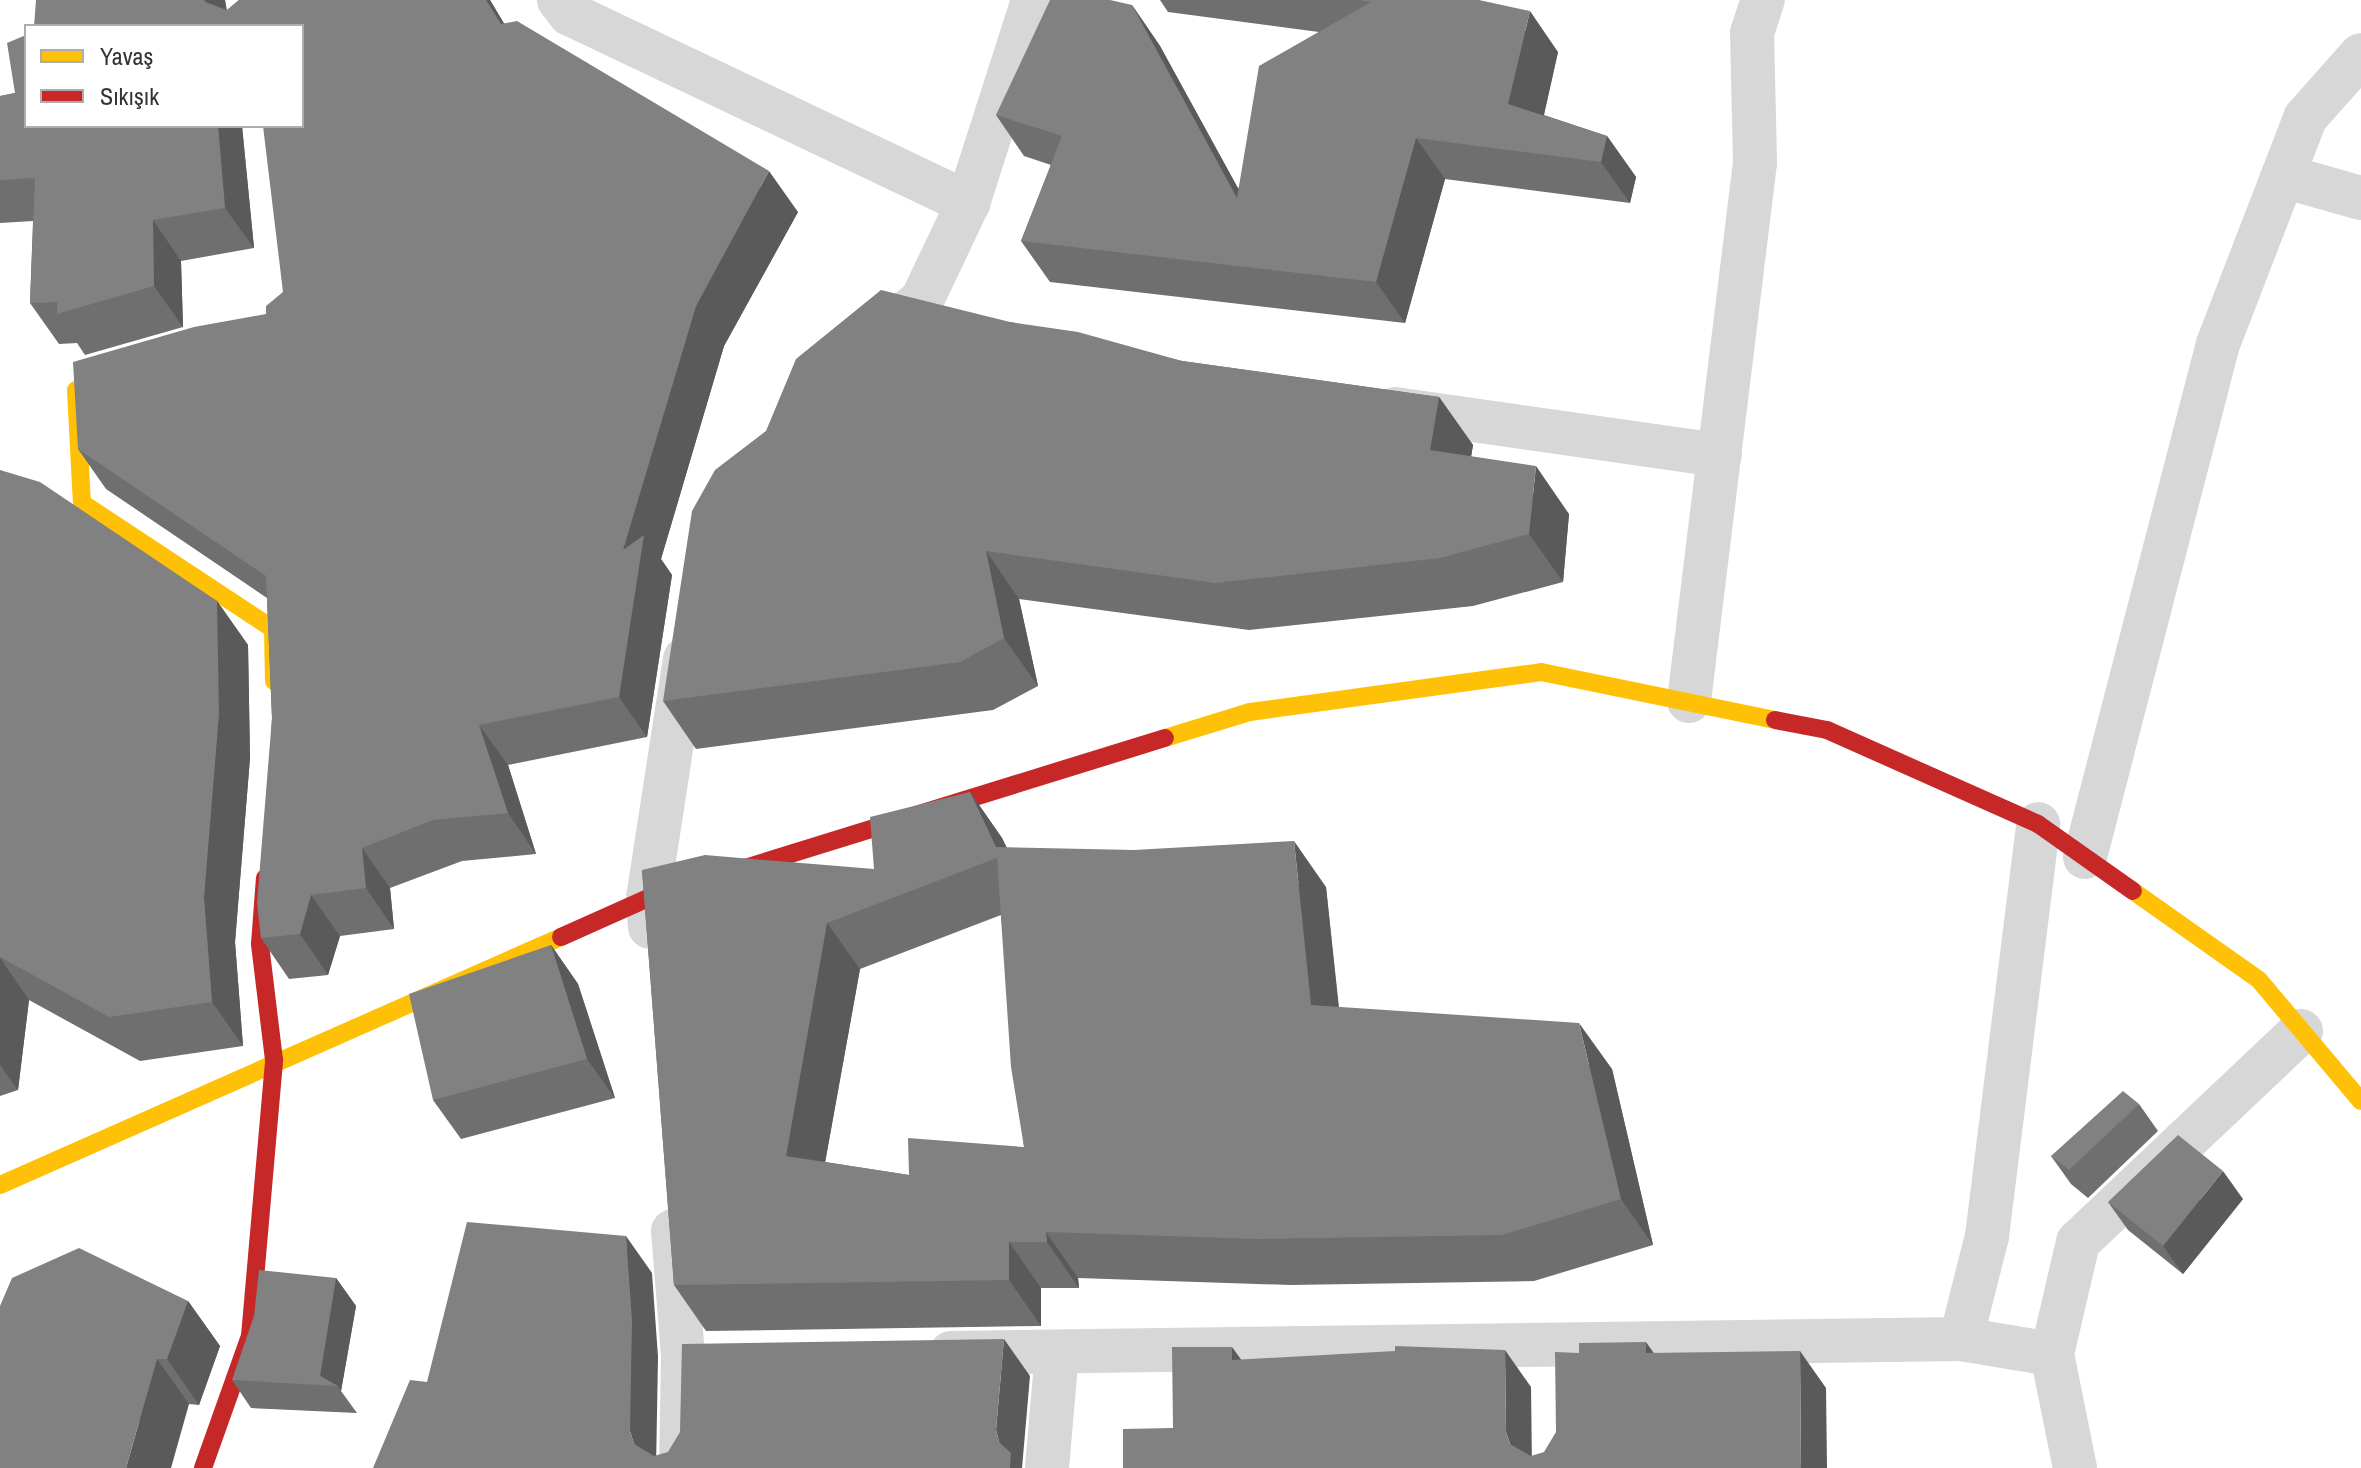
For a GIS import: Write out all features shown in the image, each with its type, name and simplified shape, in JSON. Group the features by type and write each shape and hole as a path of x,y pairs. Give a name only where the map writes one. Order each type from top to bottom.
{"main road":[{"path":"91,380 75,384 82,503 243,614 273,629 274,701"},
{"path":"0,1185 274,1060 648,898 1250,712 1541,672 1827,730 2038,824 2259,980 2361,1101"},
{"path":"203,1468 250,1336 274,1060 260,944 268,852"}],"street":[{"path":"559,0 570,14 968,203"},
{"path":"850,359 922,300 968,203 1033,0"},
{"path":"1689,701 1755,163 1752,33 1763,0"},
{"path":"2085,857 2218,344 2305,118 2361,55"},
{"path":"2283,176 2361,198"},
{"path":"922,300 967,312"},
{"path":"1360,404 1720,455"},
{"path":"41,492 82,503"},
{"path":"653,962 648,898 692,614"},
{"path":"1961,1339 1987,1236 2038,824"},
{"path":"2075,1468 2052,1354 2078,1242 2301,1031"},
{"path":"669,1183 683,1356 681,1468"},
{"path":"917,1353 1961,1339 2052,1354"},
{"path":"1556,1346 1556,1392"},
{"path":"1047,1468 1057,1352"},
{"path":"683,1356 729,1356"}],"building":[{"path":"36,0 204,0 227,10 239,0 486,0 501,24 517,21 769,171 696,306 623,550 644,535 619,697 479,725 508,813 433,820 362,848 366,888 311,895 300,934 261,938 257,903 272,718 266,576 78,449 73,362 194,327 266,314 266,306 283,292 263,128 304,128 304,24 34,24"},
{"path":"1050,0 1110,0 1132,5 1237,198 1259,66 1371,2 1360,0 1479,0 1530,11 1508,104 1607,136 1601,162 1416,138 1376,282 1021,241 1062,136 996,115"},
{"path":"24,36 24,128 218,128 225,208 153,220 154,286 57,314 57,302 30,303 35,178 0,180 0,96 15,93 7,43"},
{"path":"881,290 1010,322 1078,332 1182,361 1439,397 1430,450 1536,466 1529,534 1440,558 1215,583 986,551 1004,638 960,662 663,701 692,511 715,470 766,431 796,359"},
{"path":"0,470 40,482 217,601 219,714 204,898 212,1002 109,1017 0,957"},
{"path":"970,792 996,847 1134,850 1294,841 1311,1005 1579,1023 1621,1199 1502,1235 1258,1239 1046,1232 1047,1242 1009,1242 1009,1280 674,1285 642,870 705,855 874,869 870,817","holes":["997,858 1011,1067 1024,1147 908,1138 909,1175 786,1156 827,923"]},
{"path":"551,945 587,1059 433,1100 409,994"},
{"path":"2123,1091 2139,1104 2069,1170 2051,1156"},
{"path":"2178,1135 2223,1171 2163,1246 2108,1202"},
{"path":"467,1222 626,1236 632,1320 630,1431 634,1444 654,1456 668,1452 680,1432 682,1344 1004,1339 996,1430 999,1442 1011,1453 1010,1468 373,1468 410,1380 427,1382"},
{"path":"79,1248 188,1301 167,1359 157,1359 126,1468 0,1468 0,1306 12,1278"},
{"path":"259,1270 336,1278 320,1376 338,1386 232,1380 254,1316"},
{"path":"1646,1342 1646,1353 1800,1351 1801,1468 1123,1468 1123,1429 1173,1428 1172,1347 1232,1347 1232,1360 1395,1351 1395,1346 1505,1350 1506,1432 1510,1444 1531,1456 1544,1452 1556,1432 1555,1352 1579,1353 1579,1343"}],"traffic: slow":[{"path":"76,390 82,503 273,629 274,681"},
{"path":"1165,738 1250,712 1541,672 1775,720"},
{"path":"2133,891 2259,980 2361,1101"},
{"path":"0,1185 561,937"}],"traffic: jam":[{"path":"1775,720 1827,730 2038,824 2133,891"},
{"path":"561,937 648,898 1165,738"},
{"path":"203,1468 250,1336 274,1060 260,944 265,878"}]}
